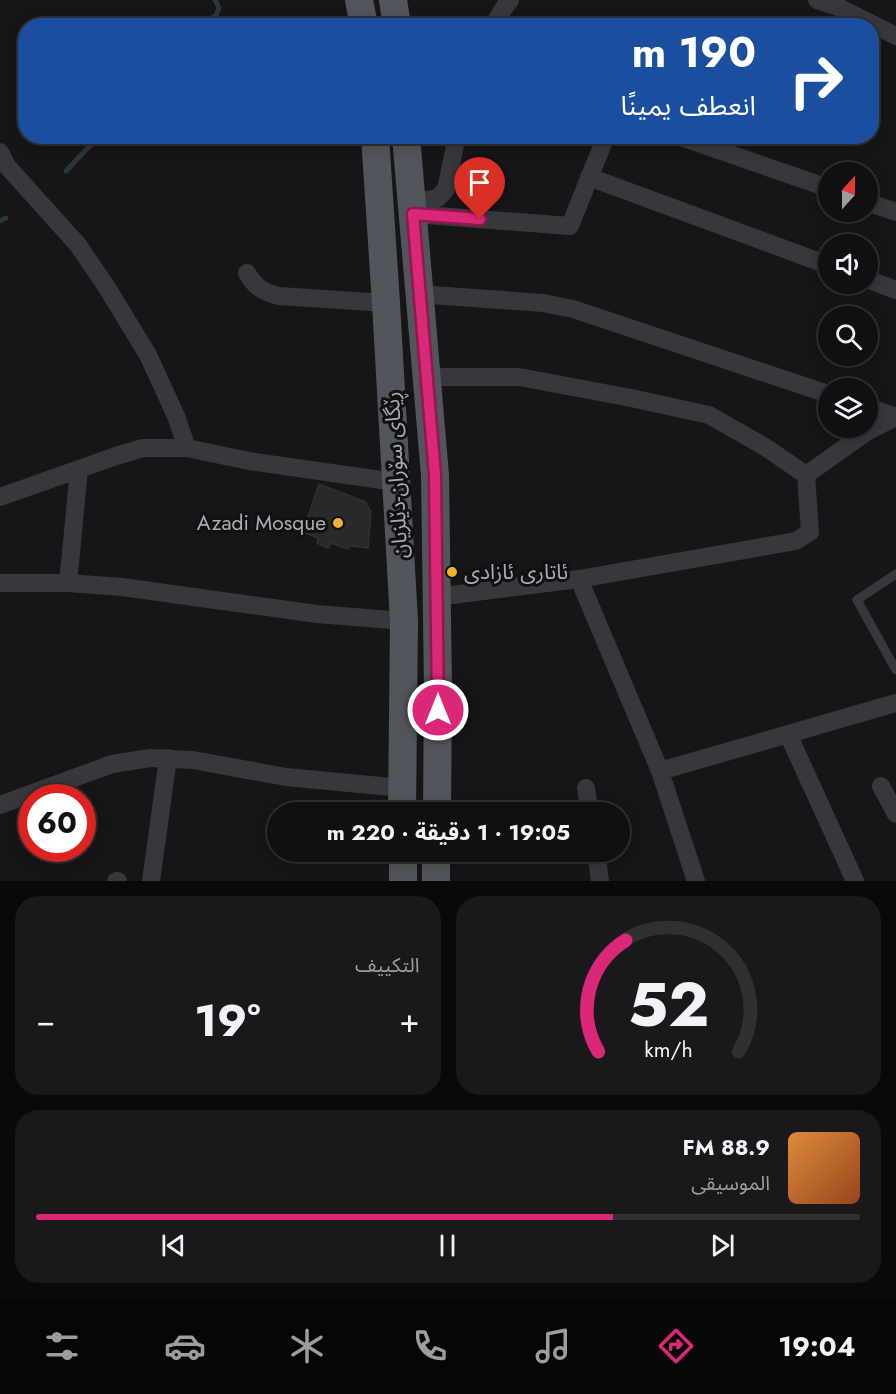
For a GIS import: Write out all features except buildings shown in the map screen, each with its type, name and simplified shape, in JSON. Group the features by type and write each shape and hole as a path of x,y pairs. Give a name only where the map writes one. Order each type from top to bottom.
{"main road":[{"path":"359,0 362,18"},
{"path":"393,0 396,18"},
{"name":"ڕێگای سۆران-دێلزیان","path":"376,144 404,621 402,801"},
{"name":"ڕێگای سۆران-دێلزیان","path":"407,144 435,475 437,802"},
{"path":"403,862 403,881"},
{"path":"436,862 436,881"}],"street":[{"path":"498,18 510,0"},
{"path":"817,0 839,3 865,18"},
{"path":"879,26 896,36"},
{"path":"412,209 438,198 446,189 455,144"},
{"path":"412,209 570,226 603,144"},
{"path":"701,144 818,185"},
{"path":"0,152 6,166 78,245 106,286 148,355 176,416 187,448"},
{"path":"589,177 818,261"},
{"path":"878,206 896,212"},
{"path":"247,273 254,284 264,292 279,296 386,303"},
{"path":"878,283 896,290"},
{"path":"418,294 543,303 573,309 818,391"},
{"path":"428,377 519,377 709,415 806,474"},
{"path":"878,411 895,417"},
{"path":"806,474 868,431 895,417"},
{"path":"0,497 143,448 187,448 249,461 395,482"},
{"path":"68,583 80,470"},
{"path":"436,597 579,579 796,541 810,532 806,474"},
{"path":"579,579 660,771 696,881"},
{"path":"0,583 68,583 122,587 317,614 404,621"},
{"path":"660,771 896,703"},
{"path":"788,734 855,881"},
{"path":"0,805 112,764 150,758 194,760 402,801"},
{"path":"151,881 168,758"},
{"path":"881,786 896,814"},
{"path":"586,788 588,802"},
{"path":"597,862 600,881"}],"lane":[{"path":"896,574 857,600 896,670"}],"waterway":[{"path":"212,18 219,8 215,0"},
{"path":"66,171 91,144"},
{"path":"0,221 6,218"}],"place":[{"name":"Azadi Mosque","path":"338,523"},
{"name":"ئاتاری ئازادی","path":"452,572"}],"route":[{"path":"438,710 435,475 413,214 480,219"}]}
